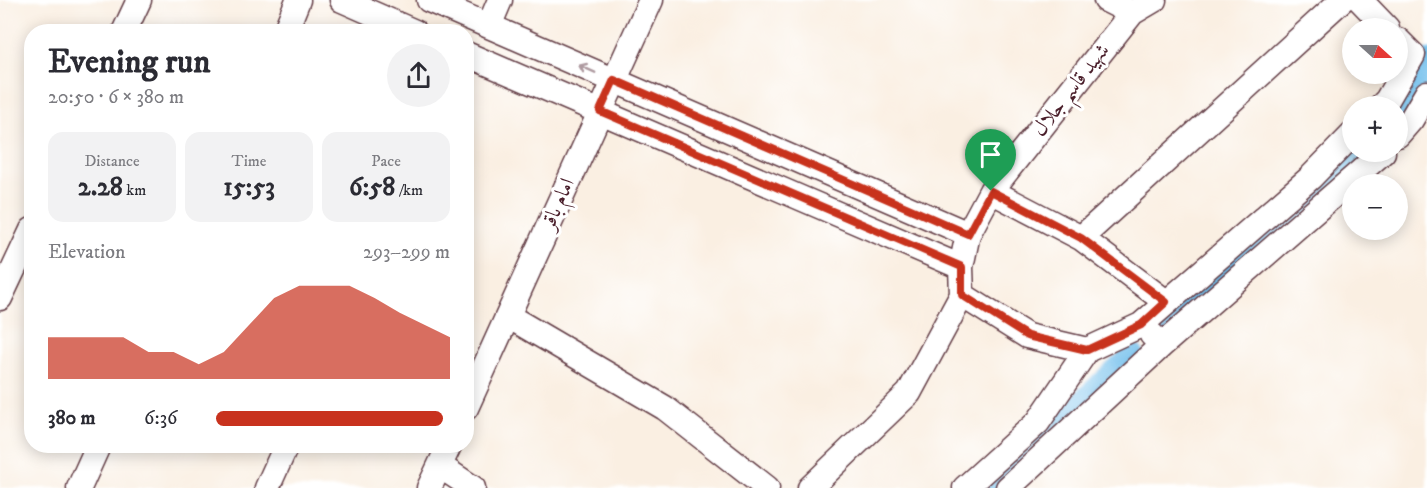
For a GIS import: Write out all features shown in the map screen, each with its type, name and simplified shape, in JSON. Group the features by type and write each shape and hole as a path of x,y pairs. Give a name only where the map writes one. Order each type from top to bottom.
{"street":[{"path":"128,24 139,0"},
{"path":"288,24 298,0"},
{"path":"342,0 397,24"},
{"path":"429,0 968,234"},
{"path":"489,26 500,0"},
{"name":"امام باقر","path":"474,390 651,0"},
{"path":"1106,0 1132,13 1154,0"},
{"path":"1081,238 1342,0"},
{"path":"1360,0 1377,18"},
{"name":"شهید قاسم جلال","path":"810,488 909,393 962,295 962,267 968,234 991,191 1132,13"},
{"path":"1408,51 1413,56 1408,64"},
{"path":"474,59 962,267"},
{"path":"1408,123 1427,93"},
{"path":"1152,335 1166,302 1310,178 1342,145"},
{"path":"965,488 1047,433 1152,335 1370,162"},
{"path":"991,191 1081,238 1166,302"},
{"path":"0,298 24,247"},
{"path":"962,295 1027,336 1087,350 1152,335"},
{"path":"508,316 665,408 767,488"},
{"path":"1008,488 1047,433 1087,350"},
{"path":"79,488 95,453"},
{"path":"267,488 283,453"},
{"path":"429,488 445,456 473,488"}],"waterway":[{"path":"1407,96 1427,61"},
{"path":"1163,329 1348,162"},
{"path":"987,488 1133,356"}],"route":[{"path":"614,80 968,234 991,191 1081,238 1166,302 1141,325 1087,350 1027,336 962,295 962,267 600,111 614,80"}]}
